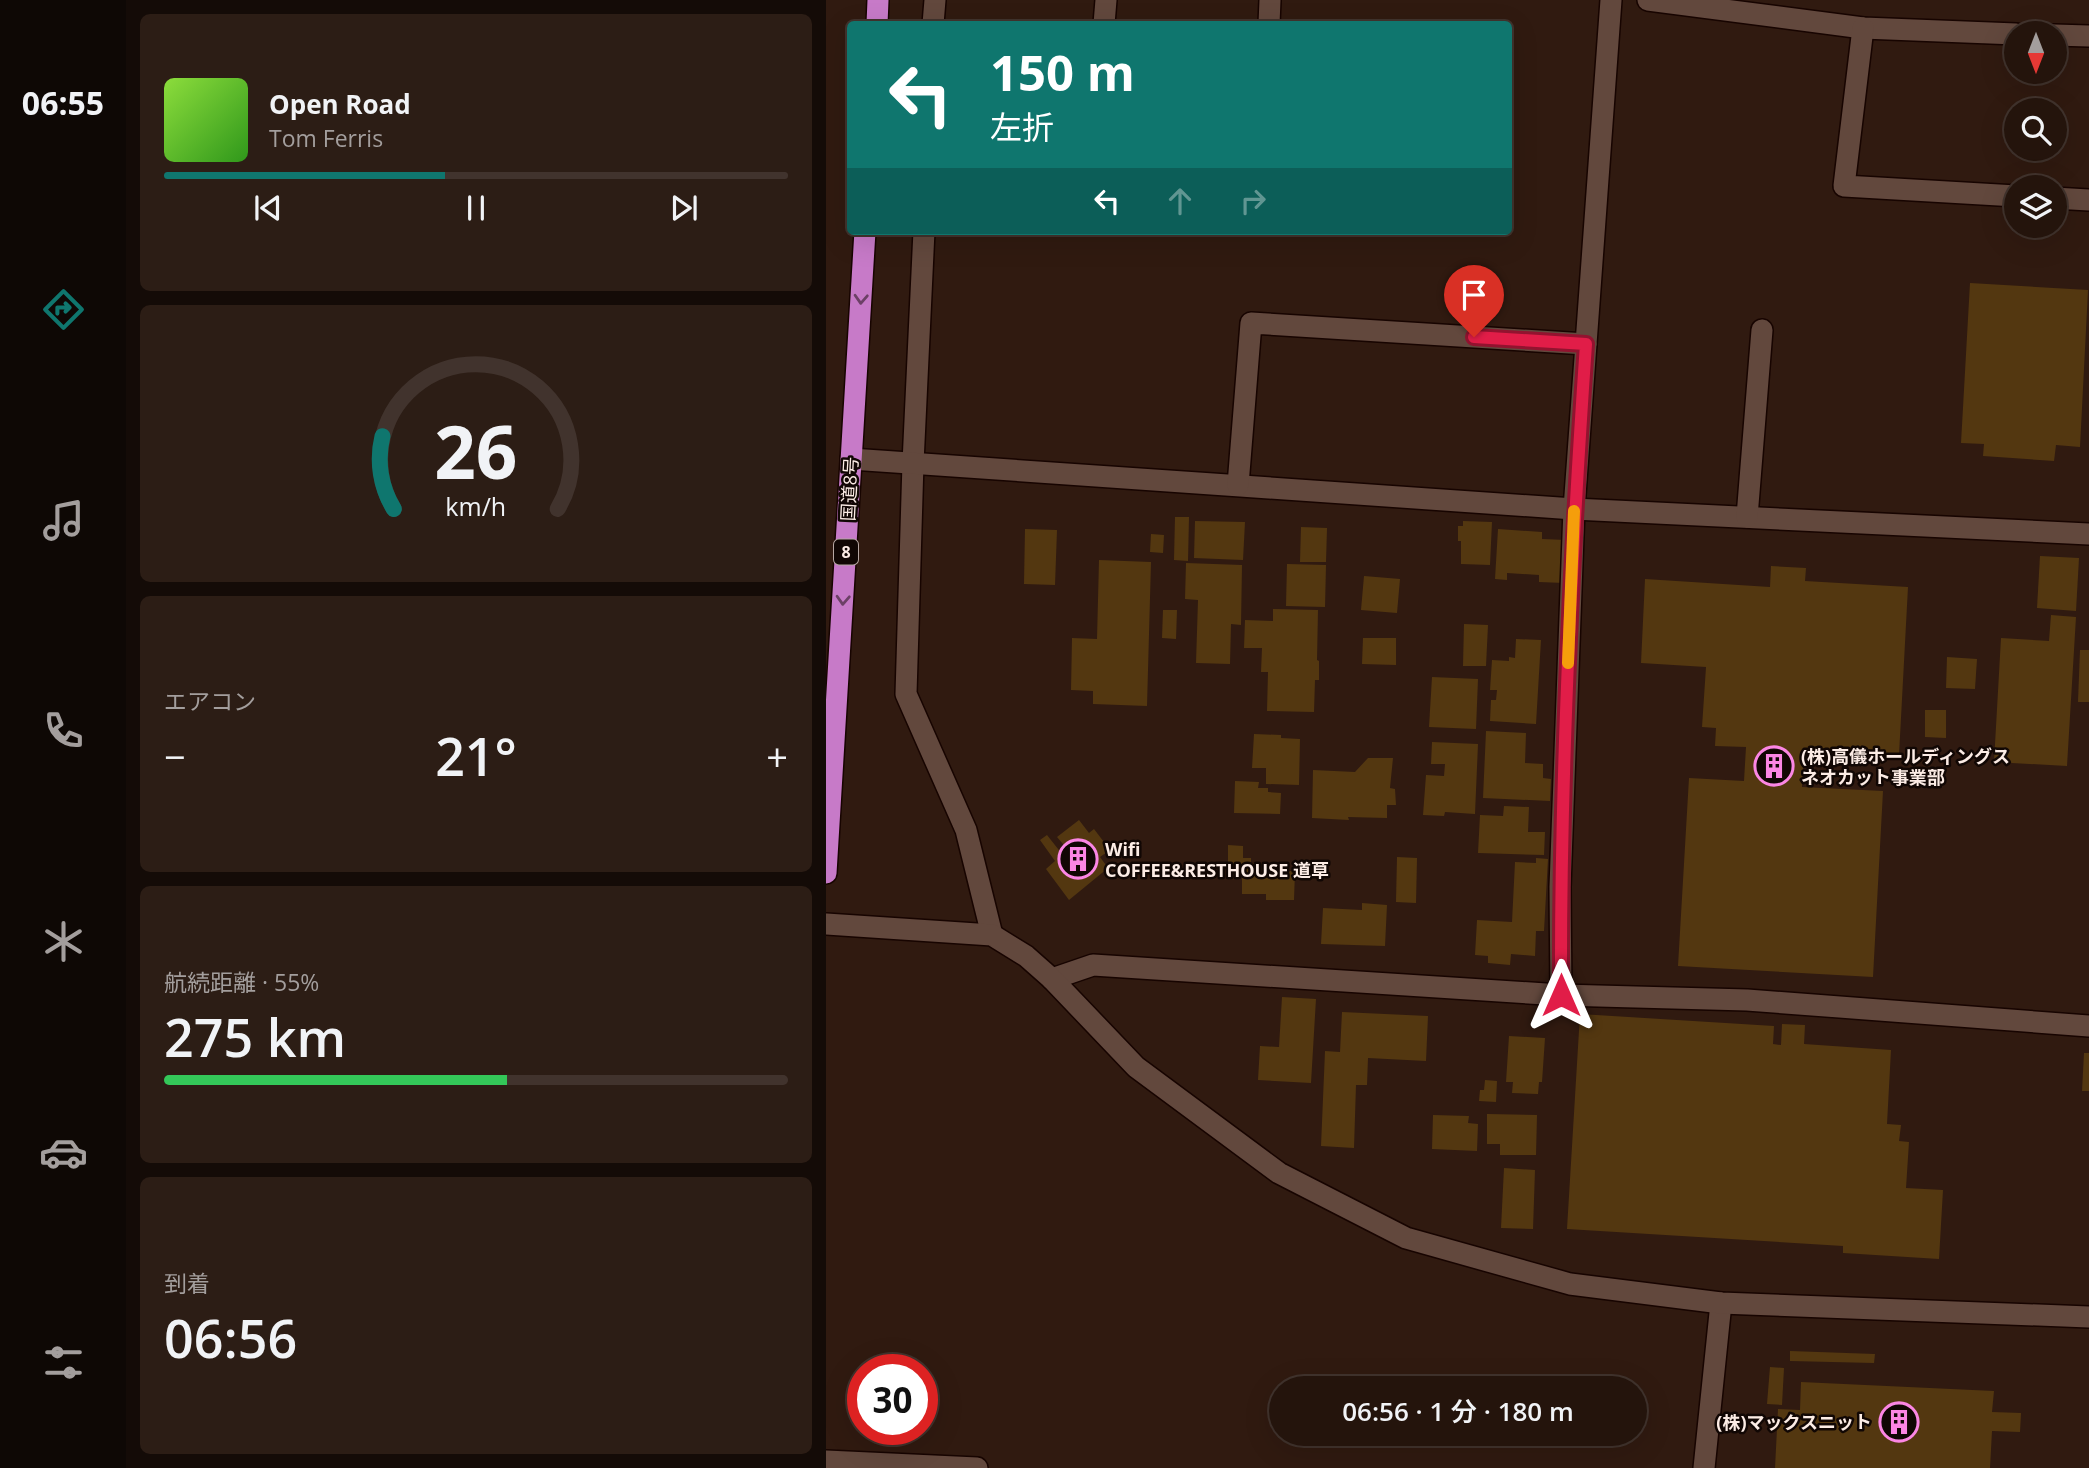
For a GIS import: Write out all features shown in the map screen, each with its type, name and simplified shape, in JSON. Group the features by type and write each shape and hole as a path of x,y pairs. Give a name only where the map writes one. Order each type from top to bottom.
{"highway":[{"path":"877,21 878,0"},
{"name":"国道8号","path":"826,873 865,235"}],"street":[{"path":"933,21 935,0"},
{"path":"1104,21 1106,0"},
{"path":"1269,21 1270,0"},
{"path":"1561,995 1560,887 1574,509 1611,0"},
{"path":"1648,0 1863,28 2004,34"},
{"path":"1863,28 1844,186 2004,194"},
{"path":"2067,35 2089,36"},
{"path":"2067,199 2089,200"},
{"path":"924,235 906,694 966,830 992,935"},
{"path":"1238,485 1251,323 1586,344"},
{"path":"1747,517 1762,330"},
{"path":"851,459 1574,509 2089,534"},
{"path":"826,924 992,935 1026,956 1052,979 1136,1067 1279,1172 1406,1238 1570,1284 1721,1303 2089,1317"},
{"path":"1052,979 1093,965 1561,995 1747,1000 2089,1026"},
{"path":"1704,1468 1721,1303"},
{"path":"826,1461 978,1468"}],"building":[{"path":"1970,283 2088,290 2080,447 2056,445 2054,461 1983,456 1984,444 1961,443"},
{"path":"1175,517 1189,517 1188,561 1174,560"},
{"path":"1195,521 1245,522 1243,560 1194,558"},
{"path":"1463,521 1492,522 1490,565 1461,564 1458,526 1463,526"},
{"path":"1301,527 1327,528 1326,562 1300,562"},
{"path":"1025,529 1057,530 1055,585 1024,584"},
{"path":"1498,529 1542,532 1542,539 1566,540 1564,583 1539,582 1539,575 1507,573 1507,580 1495,579"},
{"path":"1151,534 1164,535 1163,553 1150,552"},
{"path":"2040,556 2079,558 2076,611 2037,608"},
{"path":"1099,560 1151,562 1147,706 1093,704 1093,691 1071,690 1072,638 1097,639"},
{"path":"1186,563 1242,565 1241,625 1231,624 1230,664 1196,663 1198,600 1185,599"},
{"path":"1287,564 1326,565 1325,607 1286,606"},
{"name":"(株)高儀ホールディングス ネオカット事業部","path":"1771,566 1806,568 1805,581 1908,587 1899,755 1804,750 1802,787 1883,791 1873,977 1678,966 1689,778 1744,781 1746,747 1715,746 1716,728 1702,727 1706,667 1641,663 1645,579 1770,587"},
{"path":"1364,576 1400,579 1397,613 1361,610"},
{"path":"1273,609 1318,610 1319,680 1315,680 1314,712 1267,711 1268,672 1261,672 1262,648 1244,648 1245,620 1273,621"},
{"path":"1163,610 1177,610 1176,639 1162,638"},
{"path":"2051,615 2076,617 2067,766 1994,762 2001,638 2049,641"},
{"path":"1464,624 1488,625 1486,666 1463,666"},
{"path":"1363,638 1396,638 1396,665 1362,664"},
{"path":"1516,639 1541,640 1536,724 1490,721 1491,700 1496,700 1497,690 1490,690 1492,660 1509,661 1509,657 1515,658"},
{"path":"2080,650 2089,650 2089,702 2078,702"},
{"path":"1947,657 1977,659 1975,689 1946,688"},
{"path":"1432,677 1478,679 1476,729 1429,727"},
{"path":"1925,710 1946,710 1946,738 1925,737"},
{"path":"1486,731 1526,733 1525,763 1543,764 1543,778 1551,779 1550,801 1483,798"},
{"path":"1254,734 1300,739 1299,785 1266,784 1266,768 1252,768"},
{"path":"1432,742 1478,744 1475,814 1445,812 1444,816 1423,815 1426,775 1444,776 1445,764 1431,764"},
{"path":"1368,758 1393,758 1390,788 1395,789 1396,805 1387,805 1387,818 1312,818 1313,770 1355,772"},
{"path":"1235,781 1259,782 1258,788 1268,788 1268,792 1281,793 1280,814 1234,813"},
{"path":"1504,806 1529,807 1528,832 1545,832 1544,855 1478,853 1480,815 1503,816"},
{"name":"Wifi COFFEE&RESTHOUSE 道草","path":"1079,820 1089,833 1094,829 1110,850 1100,857 1108,868 1069,900 1046,869 1055,861 1040,840 1047,835 1062,854 1068,850 1057,837"},
{"path":"1228,845 1243,846 1243,858 1251,858 1251,863 1288,864 1288,871 1295,871 1294,900 1266,900 1266,894 1242,894 1242,876 1228,876"},
{"path":"1397,857 1417,858 1416,903 1396,902"},
{"path":"1536,858 1548,859 1544,931 1536,931 1535,956 1511,954 1510,965 1488,963 1488,956 1475,955 1477,920 1512,922 1515,862 1536,863"},
{"path":"1362,903 1387,905 1385,946 1321,944 1323,908 1362,910"},
{"path":"1282,997 1316,999 1311,1083 1258,1080 1260,1046 1279,1047"},
{"path":"1342,1012 1428,1016 1426,1061 1368,1058 1367,1085 1356,1085 1354,1148 1321,1146 1325,1051 1340,1052"},
{"path":"1580,1014 1774,1026 1773,1044 1781,1045 1782,1024 1805,1025 1804,1044 1891,1050 1887,1124 1901,1125 1899,1141 1909,1142 1906,1188 1943,1190 1939,1259 1843,1253 1843,1246 1567,1229"},
{"path":"1509,1036 1545,1038 1542,1082 1539,1082 1538,1094 1512,1093 1513,1082 1506,1082"},
{"path":"2084,1053 2089,1053 2089,1091 2082,1091"},
{"path":"1485,1080 1497,1081 1496,1102 1479,1101"},
{"path":"1487,1114 1537,1115 1536,1155 1500,1155 1500,1144 1487,1144"},
{"path":"1433,1115 1469,1116 1468,1123 1478,1124 1477,1151 1432,1149"},
{"path":"1504,1168 1535,1170 1533,1229 1501,1228"},
{"path":"1790,1351 1875,1354 1874,1363 1790,1361"},
{"path":"1770,1367 1784,1368 1782,1405 1767,1404"},
{"name":"(株)マックスニット","path":"1801,1382 1994,1391 1992,1412 2021,1413 2020,1432 1992,1431 1990,1468 1775,1468 1778,1409 1800,1410"}],"slow traffic":[{"path":"1568,663 1574,511"}],"place":[{"name":"(株)高儀ホールディングス ネオカット事業部","path":"1774,766"},
{"name":"Wifi COFFEE&RESTHOUSE 道草","path":"1078,859"},
{"name":"(株)マックスニット","path":"1899,1422"}],"route":[{"path":"1474,337 1586,344 1574,509 1560,887 1561,995"}]}
